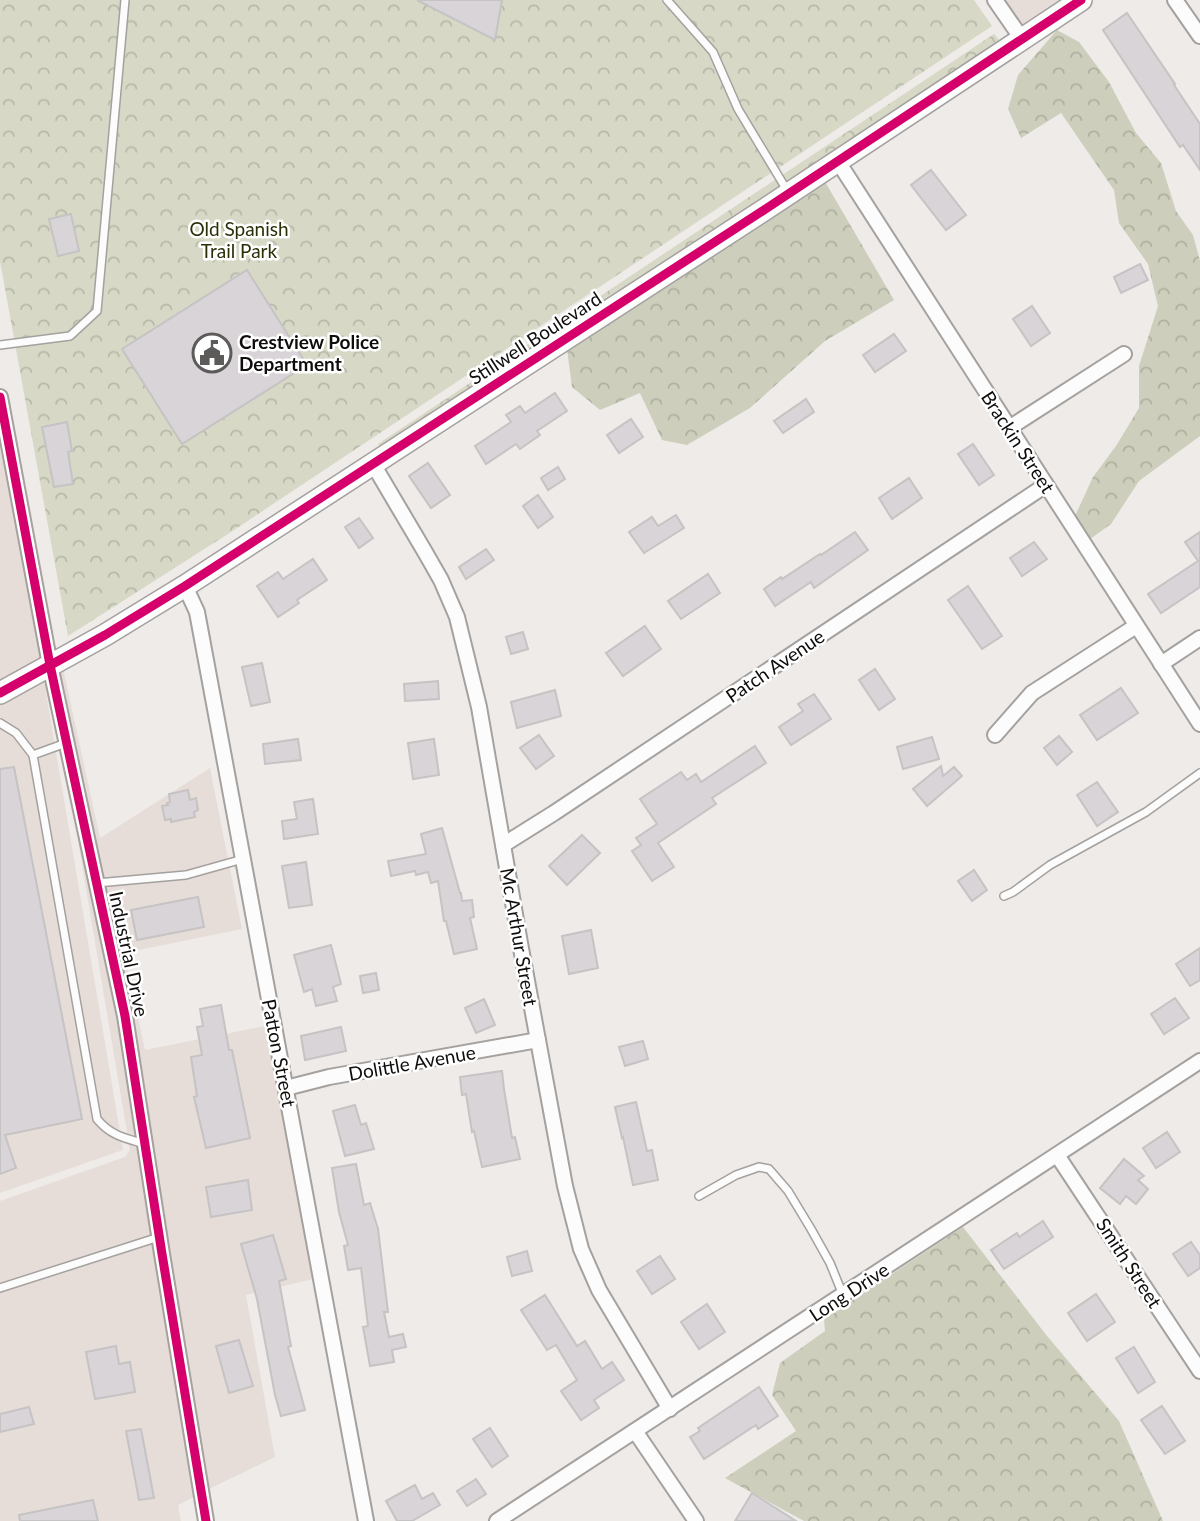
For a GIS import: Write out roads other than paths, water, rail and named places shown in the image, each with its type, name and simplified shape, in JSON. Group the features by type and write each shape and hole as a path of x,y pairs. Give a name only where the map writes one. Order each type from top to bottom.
{"street":[{"path":"995,0 1022,38"},
{"name":"Stillwell Boulevard","path":"0,693 106,635 185,586 1081,0"},
{"path":"1175,0 1200,36"},
{"name":"Brackin Street","path":"837,160 1200,724"},
{"path":"1009,428 1124,354"},
{"name":"Industrial Drive","path":"0,397 50,665 125,1016 206,1521"},
{"name":"Mc Arthur Street","path":"373,464 425,552 457,617 478,707 565,1186 581,1249 599,1290 670,1409"},
{"name":"Patch Avenue","path":"503,845 1046,485"},
{"name":"Patton Street","path":"185,586 197,612 366,1521"},
{"path":"995,735 1032,693 1136,626"},
{"path":"1161,664 1200,638"},
{"name":"Dolittle Avenue","path":"286,1088 329,1077 538,1040"},
{"name":"Long Drive","path":"497,1521 1200,1060"},
{"name":"Smith Street","path":"1057,1155 1200,1371"},
{"path":"635,1432 695,1521"}],"lane":[{"path":"0,345 70,336 97,311 125,0"},
{"path":"667,0 713,52 738,109 789,193"},
{"path":"0,723 16,733 33,755 97,1119 117,1136 145,1144"},
{"path":"33,755 67,743"},
{"path":"1004,896 1049,865 1146,812 1200,773"},
{"path":"97,883 186,875 243,859"},
{"path":"699,1196 736,1175 759,1167 769,1169 788,1191 811,1228 830,1263 843,1296"},
{"path":"0,1288 159,1237"}],"place":[{"name":"Crestview Police Department","path":"212,353"}],"park label":[{"name":"Old Spanish Trail Park","path":"239,240"}]}
